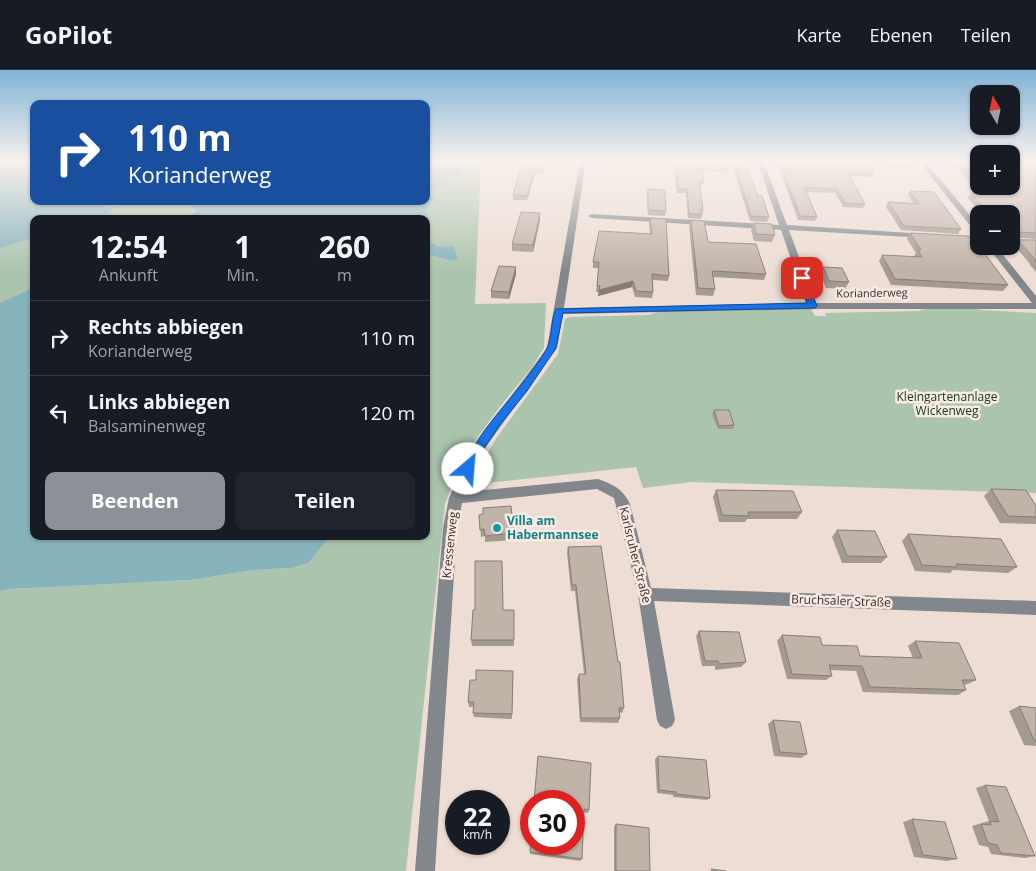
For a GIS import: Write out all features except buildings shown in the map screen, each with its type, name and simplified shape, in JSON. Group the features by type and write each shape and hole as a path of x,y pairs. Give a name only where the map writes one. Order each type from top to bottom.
{"street":[{"name":"Kressenweg","path":"425,871 450,528 456,498 474,454 552,348 577,197"},
{"path":"773,197 812,306"},
{"path":"952,197 970,220"},
{"path":"592,216 939,236"},
{"path":"949,237 970,238"},
{"path":"1020,241 1036,242"},
{"path":"998,255 1036,304"},
{"name":"Korianderweg","path":"559,311 1036,304"},
{"name":"Karlsruher Straße","path":"456,498 598,484 619,495 623,504 645,594 666,720"},
{"name":"Bruchsaler Straße","path":"645,594 1036,608"}],"green space":[{"path":"479,197 475,304 546,303 544,348 532,367 463,457 445,504 406,871 0,871 0,591 191,580 253,570 290,568 320,547 326,540 430,540 430,255 452,261 439,247 430,241 431,219 426,211 432,202 438,198 432,198"},
{"path":"105,205 196,205 194,207 196,210 188,215 106,215 116,208 102,208"},
{"path":"30,239 30,289 0,303 0,248"},
{"name":"Kleingartenanlage Wickenweg","path":"932,307 970,307 980,310 1036,313 1036,493 691,482 643,488 636,467 486,483 475,477 495,440 558,354 565,319 570,317 648,315 659,312 810,308 815,316 826,316 825,313 918,311"}],"water":[{"path":"0,197 30,197 30,205 106,205 103,208 117,207 106,215 30,215 30,239 0,248"},
{"path":"430,197 439,200 432,202 430,205"},
{"path":"192,205 430,205 426,211 428,215 189,215 196,211"},
{"path":"430,241 439,247 454,246 458,259 452,261 430,255"},
{"path":"30,289 30,540 327,540 308,563 290,568 253,570 191,580 0,591 0,303"}],"place":[{"name":"Villa am Habermannsee","path":"497,528"}],"route":[{"path":"468,469 474,454 495,423 523,389 552,348 559,311 812,306 802,278"}]}
